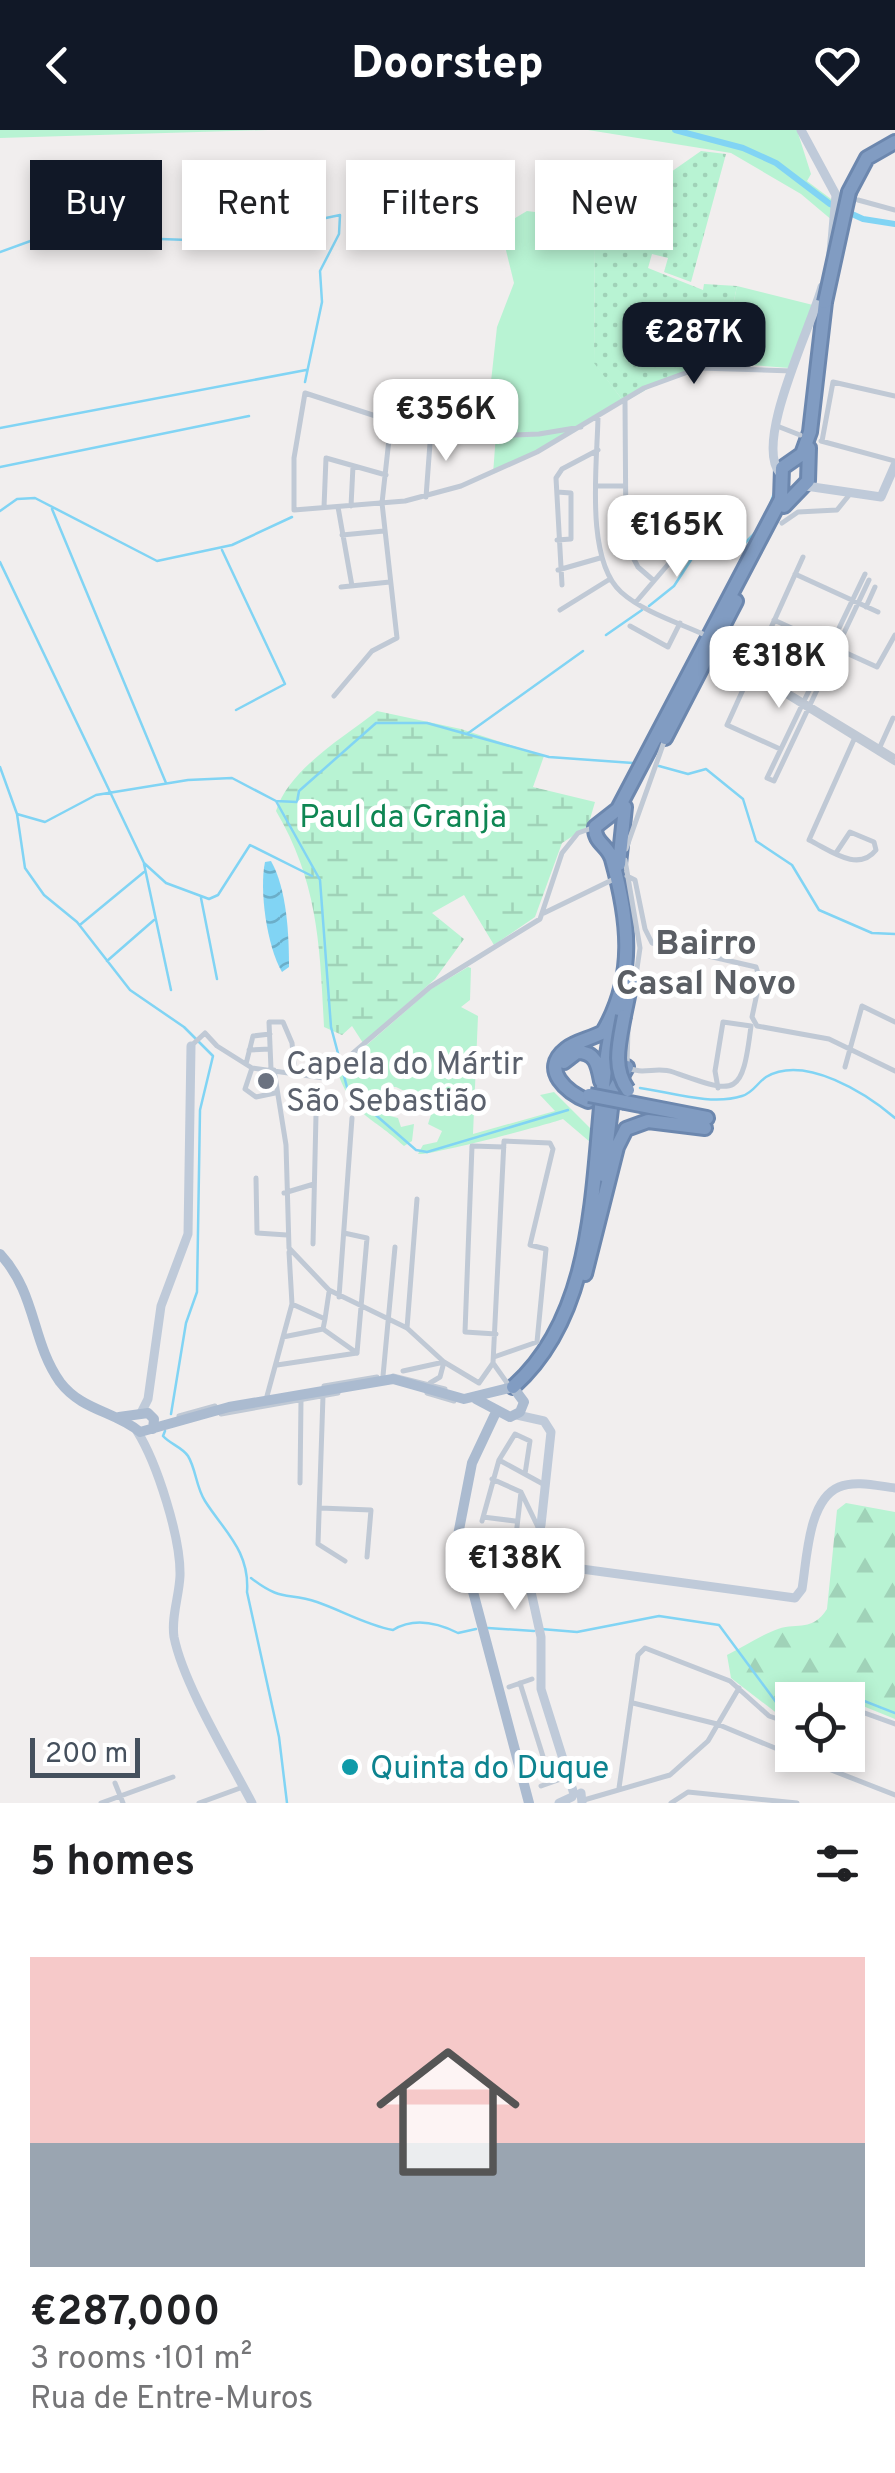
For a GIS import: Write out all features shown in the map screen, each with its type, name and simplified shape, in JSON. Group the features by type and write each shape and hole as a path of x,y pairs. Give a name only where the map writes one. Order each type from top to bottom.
{"highway":[{"path":"627,793 781,499 785,471 802,454 811,426 846,196 868,165 895,145"},
{"path":"625,1100 617,1062 634,966 634,933 617,856 623,810 786,501 804,481 827,302"},
{"path":"785,471 804,481"},
{"path":"785,471 804,481"},
{"path":"648,764 665,739 762,534"},
{"path":"598,837 627,793 740,589"},
{"path":"608,817 622,825"},
{"path":"598,837 620,842"},
{"path":"508,1400 568,1325 621,1137 636,1123 677,1124 707,1119 625,1100 589,1098 566,1091 558,1082 556,1064 564,1050 603,1032 626,976 628,934 611,857 598,837"},
{"path":"558,1340 582,1278 606,1129 614,1035 634,966"},
{"path":"508,1400 554,1338 569,1308 617,1000"},
{"path":"589,1098 564,1081 560,1072 568,1056 584,1052 597,1062 601,1118"},
{"path":"586,1271 614,1092 627,1067"},
{"path":"625,1100 677,1124"}],"main road":[{"path":"0,1252 29,1288 57,1371 77,1396 106,1415 145,1423 393,1379 480,1400 508,1400"},
{"path":"508,1400 472,1463 458,1535 529,1803"},
{"path":"507,1718 537,1803"}],"street":[{"path":"801,130 846,196 895,210"},
{"path":"785,471 772,456 777,426 817,307 831,252 834,220 846,196"},
{"path":"702,367 703,321"},
{"path":"581,427 538,434 459,437 391,421 305,393 294,458 294,510 426,497 492,474 581,427 598,418 671,376 702,367 793,370"},
{"path":"804,481 881,497 895,463 822,441 832,382 895,396"},
{"path":"625,401 626,544 638,566 653,580"},
{"path":"598,418 600,558 610,579 636,602 680,623 709,646 895,760"},
{"path":"334,696 372,651 397,638 382,503 391,421"},
{"path":"777,426 800,435"},
{"path":"426,497 431,429"},
{"path":"562,585 558,570 558,473 598,450"},
{"path":"324,507 326,458 386,475"},
{"path":"351,506 353,466"},
{"path":"598,486 625,486"},
{"path":"556,492 571,493 570,539 557,540"},
{"path":"782,523 798,512 836,510 852,492"},
{"path":"338,506 352,586"},
{"path":"342,536 384,531"},
{"path":"636,602 676,554 677,542"},
{"path":"780,749 728,724 802,557"},
{"path":"558,570 600,558"},
{"path":"795,574 878,612"},
{"path":"806,703 767,778 774,781 806,703 867,577"},
{"path":"560,610 610,579"},
{"path":"341,588 390,582"},
{"path":"866,607 875,587"},
{"path":"774,620 877,667 895,635"},
{"path":"630,626 668,648 680,623"},
{"path":"879,749 893,718"},
{"path":"854,738 895,760"},
{"path":"836,853 850,832 874,842 876,850 866,860 857,861 836,853 809,840 854,738"},
{"path":"665,739 626,848 626,876 640,948 627,1067 635,1071 673,1072 718,1088 736,1084 744,1074 748,1024 723,1022 715,1071 718,1088"},
{"path":"575,836 598,837"},
{"path":"575,836 598,837"},
{"path":"544,913 562,853 575,836"},
{"path":"626,876 635,880 645,930 652,943 756,967 760,979 752,1016 757,1026 850,1047 895,1071"},
{"path":"252,1803 175,1641 177,1550 145,1446 162,1306 188,1234 198,1040 217,1046 249,1066 320,1079 430,987 544,913 612,880"},
{"path":"845,1067 862,1006 895,1022"},
{"path":"267,1396 292,1304 284,1193 286,1145 275,1093 270,1022 282,1022 292,1043 295,1074"},
{"path":"270,1034 253,1036 245,1089 256,1097 275,1093"},
{"path":"250,1050 270,1049"},
{"path":"308,1107 316,1116 313,1244"},
{"path":"339,1297 352,1118"},
{"path":"289,1248 329,1290 407,1328 444,1362 479,1382 494,1360 536,1342 546,1248 530,1245 554,1150 550,1143 472,1146 465,1332 496,1334"},
{"path":"504,1144 494,1360 508,1400 544,1421 551,1432 539,1533 530,1548 528,1578 541,1637 541,1688 579,1798"},
{"path":"256,1178 257,1233 286,1234"},
{"path":"284,1193 314,1184"},
{"path":"407,1328 417,1202"},
{"path":"344,1234 367,1238 357,1353"},
{"path":"383,1376 395,1247"},
{"path":"323,1330 329,1290"},
{"path":"292,1304 326,1319"},
{"path":"283,1337 323,1330 357,1353"},
{"path":"276,1366 357,1353"},
{"path":"403,1371 444,1362"},
{"path":"444,1362 440,1378 444,1389"},
{"path":"183,1417 267,1396 383,1376 430,1384 480,1400"},
{"path":"430,1384 440,1378"},
{"path":"183,1417 388,1384 444,1399 480,1400"},
{"path":"323,1396 318,1544 345,1562"},
{"path":"300,1400 300,1483"},
{"path":"516,1521 483,1519 492,1479 512,1436 527,1436 530,1443 525,1474"},
{"path":"499,1460 546,1486"},
{"path":"492,1479 520,1492 536,1515 539,1533"},
{"path":"530,1562 795,1598 802,1588 821,1502 838,1487 852,1484 895,1488"},
{"path":"514,1553 520,1492"},
{"path":"319,1508 371,1510 367,1557"},
{"path":"619,1788 638,1655 644,1649 724,1678 775,1718"},
{"path":"509,1686 532,1679"},
{"path":"520,1683 551,1782"},
{"path":"559,1803 670,1775 708,1740 738,1688"},
{"path":"632,1703 717,1724 775,1748"},
{"path":"528,1710 546,1705"},
{"path":"865,1713 895,1724"},
{"path":"836,1772 895,1795"},
{"path":"101,1803 121,1799 173,1777"},
{"path":"540,1786 561,1779"},
{"path":"114,1783 121,1799"},
{"path":"199,1803 243,1787"},
{"path":"671,1803 688,1792 797,1803"}],"green space":[{"path":"0,130 268,130 0,138"},
{"path":"588,130 797,130 811,174 807,181 835,202 833,221 801,194 731,153"},
{"path":"701,151 726,154 691,282 664,272 668,258 652,254 648,268 703,290 704,284 737,286 721,363 671,376 624,402 594,363 595,250 673,250 673,171"},
{"path":"527,211 535,212 535,250 595,250 594,362 624,402 493,474 496,434 485,436 497,327 514,283 506,250 515,250 515,218"},
{"path":"737,286 813,305 790,368 721,363"},
{"name":"Paul da Granja","path":"377,711 461,729 544,756 533,787 595,802 588,826 562,843 535,917 494,945 464,895 432,913 464,939 435,979 363,1043 352,1026 342,1035 324,1027 318,942 309,889 276,811 292,781 305,768"},
{"path":"468,967 470,1000 461,1007 478,1016 473,1134 555,1111 540,1095 554,1092 595,1133 588,1188 590,1142 563,1119 418,1154 423,1145 437,1142 442,1131 428,1124 434,1105 396,1087 385,1087 378,1113 398,1118 401,1127 414,1124 412,1141 404,1146 364,1114 343,1086 337,1071 431,989"},
{"path":"846,1503 895,1512 895,1719 865,1707 865,1682 775,1682 775,1712 731,1678 727,1655 772,1632 810,1624 827,1609 837,1510"}],"water":[{"path":"271,861 281,885 288,927 289,967 282,972 268,934 264,903 265,862"}],"waterway":[{"path":"675,130 743,148 776,163 830,204 863,219 895,224"},
{"path":"0,252 47,235 217,241 340,215 339,234 320,271 322,302 305,382"},
{"path":"0,428 306,370"},
{"path":"0,467 249,416"},
{"path":"768,511 774,493"},
{"path":"0,511 17,499 35,498 157,561 232,545 292,517"},
{"path":"52,509 166,783"},
{"path":"649,606 674,586 702,543 738,550 757,531"},
{"path":"222,550 285,684 236,710"},
{"path":"0,562 144,863 166,883 209,899 218,895 250,845 312,876"},
{"path":"606,635 642,610"},
{"path":"467,734 583,651"},
{"path":"276,801 297,802 299,791 376,723 427,723 549,757 633,763"},
{"path":"659,766 688,774 706,769 743,799 756,841 792,865 819,910 872,933 895,934"},
{"path":"0,767 17,814 25,868 44,895 77,922 130,990 184,1027 213,1056 200,1110 197,1292 186,1323 171,1414"},
{"path":"17,814 45,822 96,795 188,780 232,778 276,801 320,880 331,1027 348,1091 416,1150 427,1152 568,1110"},
{"path":"144,864 171,990"},
{"path":"81,924 144,872"},
{"path":"201,898 217,979"},
{"path":"107,961 154,920"},
{"path":"640,1088 704,1099 730,1099 749,1093 766,1077 799,1070 852,1088 895,1118"},
{"path":"165,1431 163,1436 188,1456 202,1496 234,1542 244,1565 279,1737 287,1803"},
{"path":"251,1578 277,1594 317,1602 393,1630 418,1623 458,1633 476,1629"},
{"path":"541,1629 577,1632 659,1616 719,1625 775,1701"},
{"path":"488,1628 534,1631"},
{"path":"865,1701 895,1713"}],"place":[{"name":"Capela do Mártir São Sebastião","path":"266,1081"},
{"name":"Quinta do Duque","path":"350,1767"}],"district":[{"name":"Bairro Casal Novo","path":"706,962"}]}
